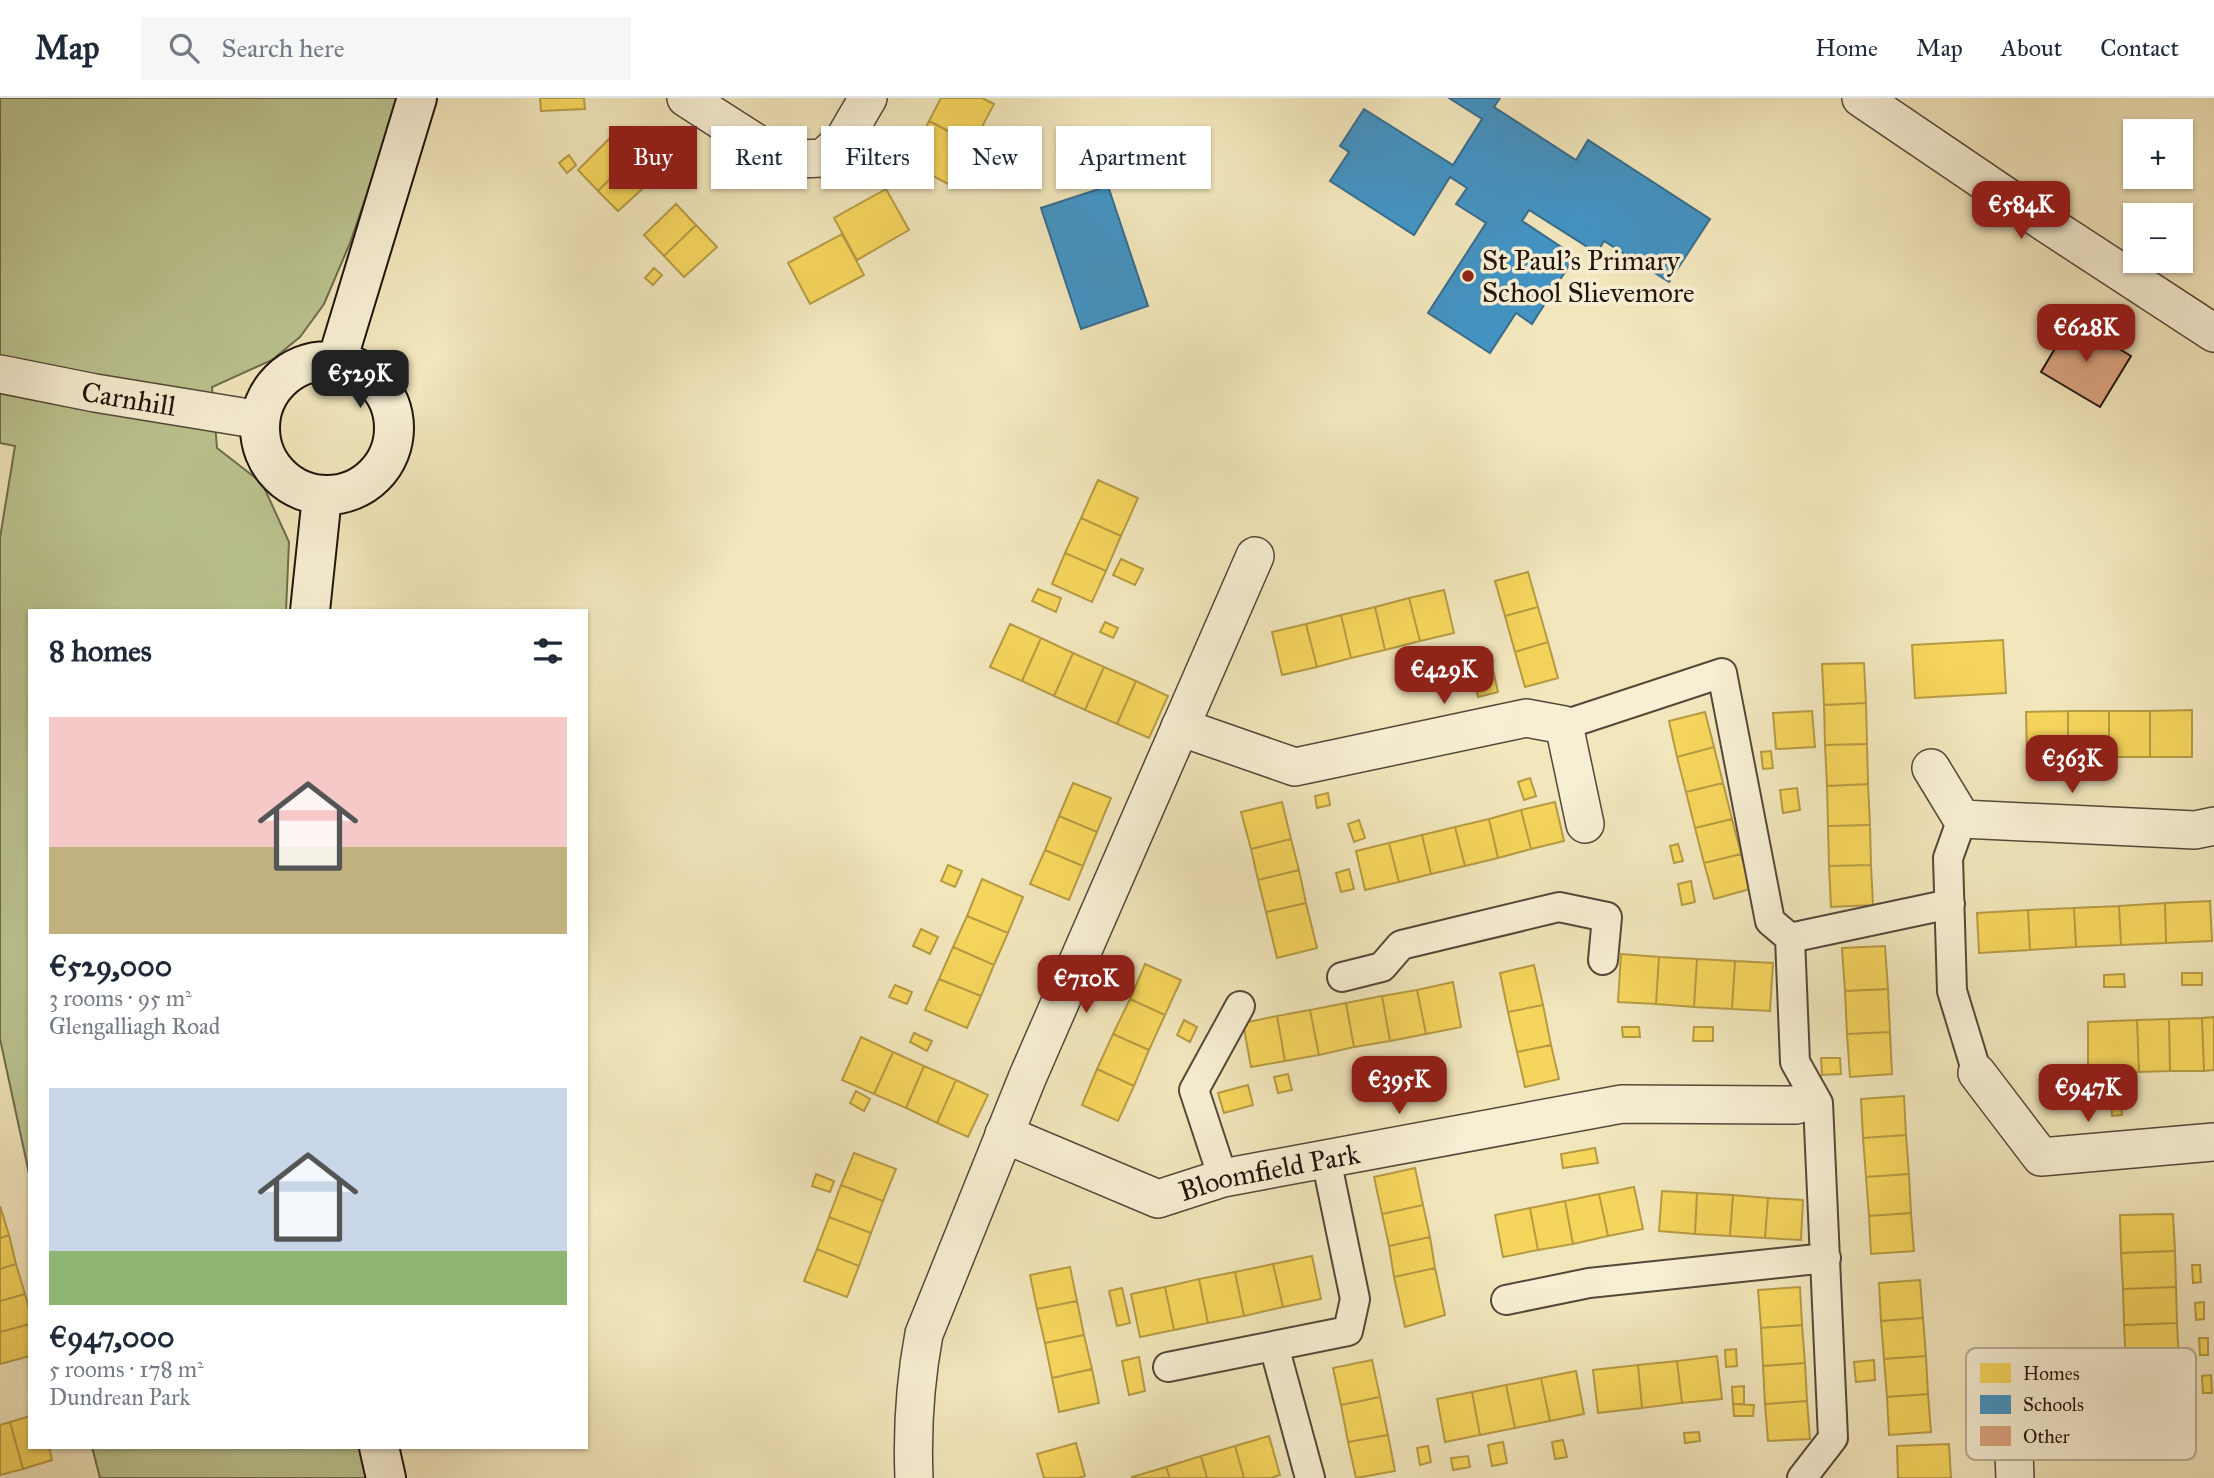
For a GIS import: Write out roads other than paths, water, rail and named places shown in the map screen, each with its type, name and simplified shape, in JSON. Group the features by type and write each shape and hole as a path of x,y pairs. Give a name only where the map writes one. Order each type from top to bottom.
{"main road":[{"path":"337,361 417,98"},
{"path":"316,361 337,361 358,367 376,380 388,398 395,420 393,442 386,462 374,477 359,488 341,495 322,496 300,491 281,478 267,460 260,439 260,420 267,396 279,380 296,367 316,361"},
{"path":"310,609 322,496"},
{"path":"379,1449 386,1478"}],"street":[{"path":"686,98 767,150 797,159 823,158 844,139 868,98"},
{"path":"1861,98 2214,333"},
{"name":"Carnhill","path":"0,374 95,393 260,420"},
{"path":"914,1478 912,1439 917,1375 924,1334 1004,1134 1255,556"},
{"path":"1180,727 1295,767 1526,718 1564,725 1722,673 1770,921 1790,938 1796,1062 1807,1104 1826,1258 1833,1438 1802,1478"},
{"path":"1564,725 1585,824"},
{"path":"1931,768 1962,819"},
{"path":"1962,819 2194,830 2214,826"},
{"path":"1962,819 1948,858 1952,991 1976,1073 2041,1157 2214,1142"},
{"path":"1790,938 1950,904"},
{"path":"1342,977 1382,967 1401,945 1559,907 1608,917 1603,960"},
{"path":"1223,1178 1194,1090 1240,1006"},
{"name":"Bloomfield Park","path":"1004,1134 1158,1199 1223,1178 1622,1104 1807,1104"},
{"path":"1168,1367 1348,1331 1355,1300 1326,1159"},
{"path":"1506,1300 1588,1283 1826,1258"},
{"path":"1275,1346 1310,1478"},
{"path":"2014,1460 2015,1478"}],"place":[{"name":"St Paul's Primary School Slievemore","path":"1468,276"}]}
